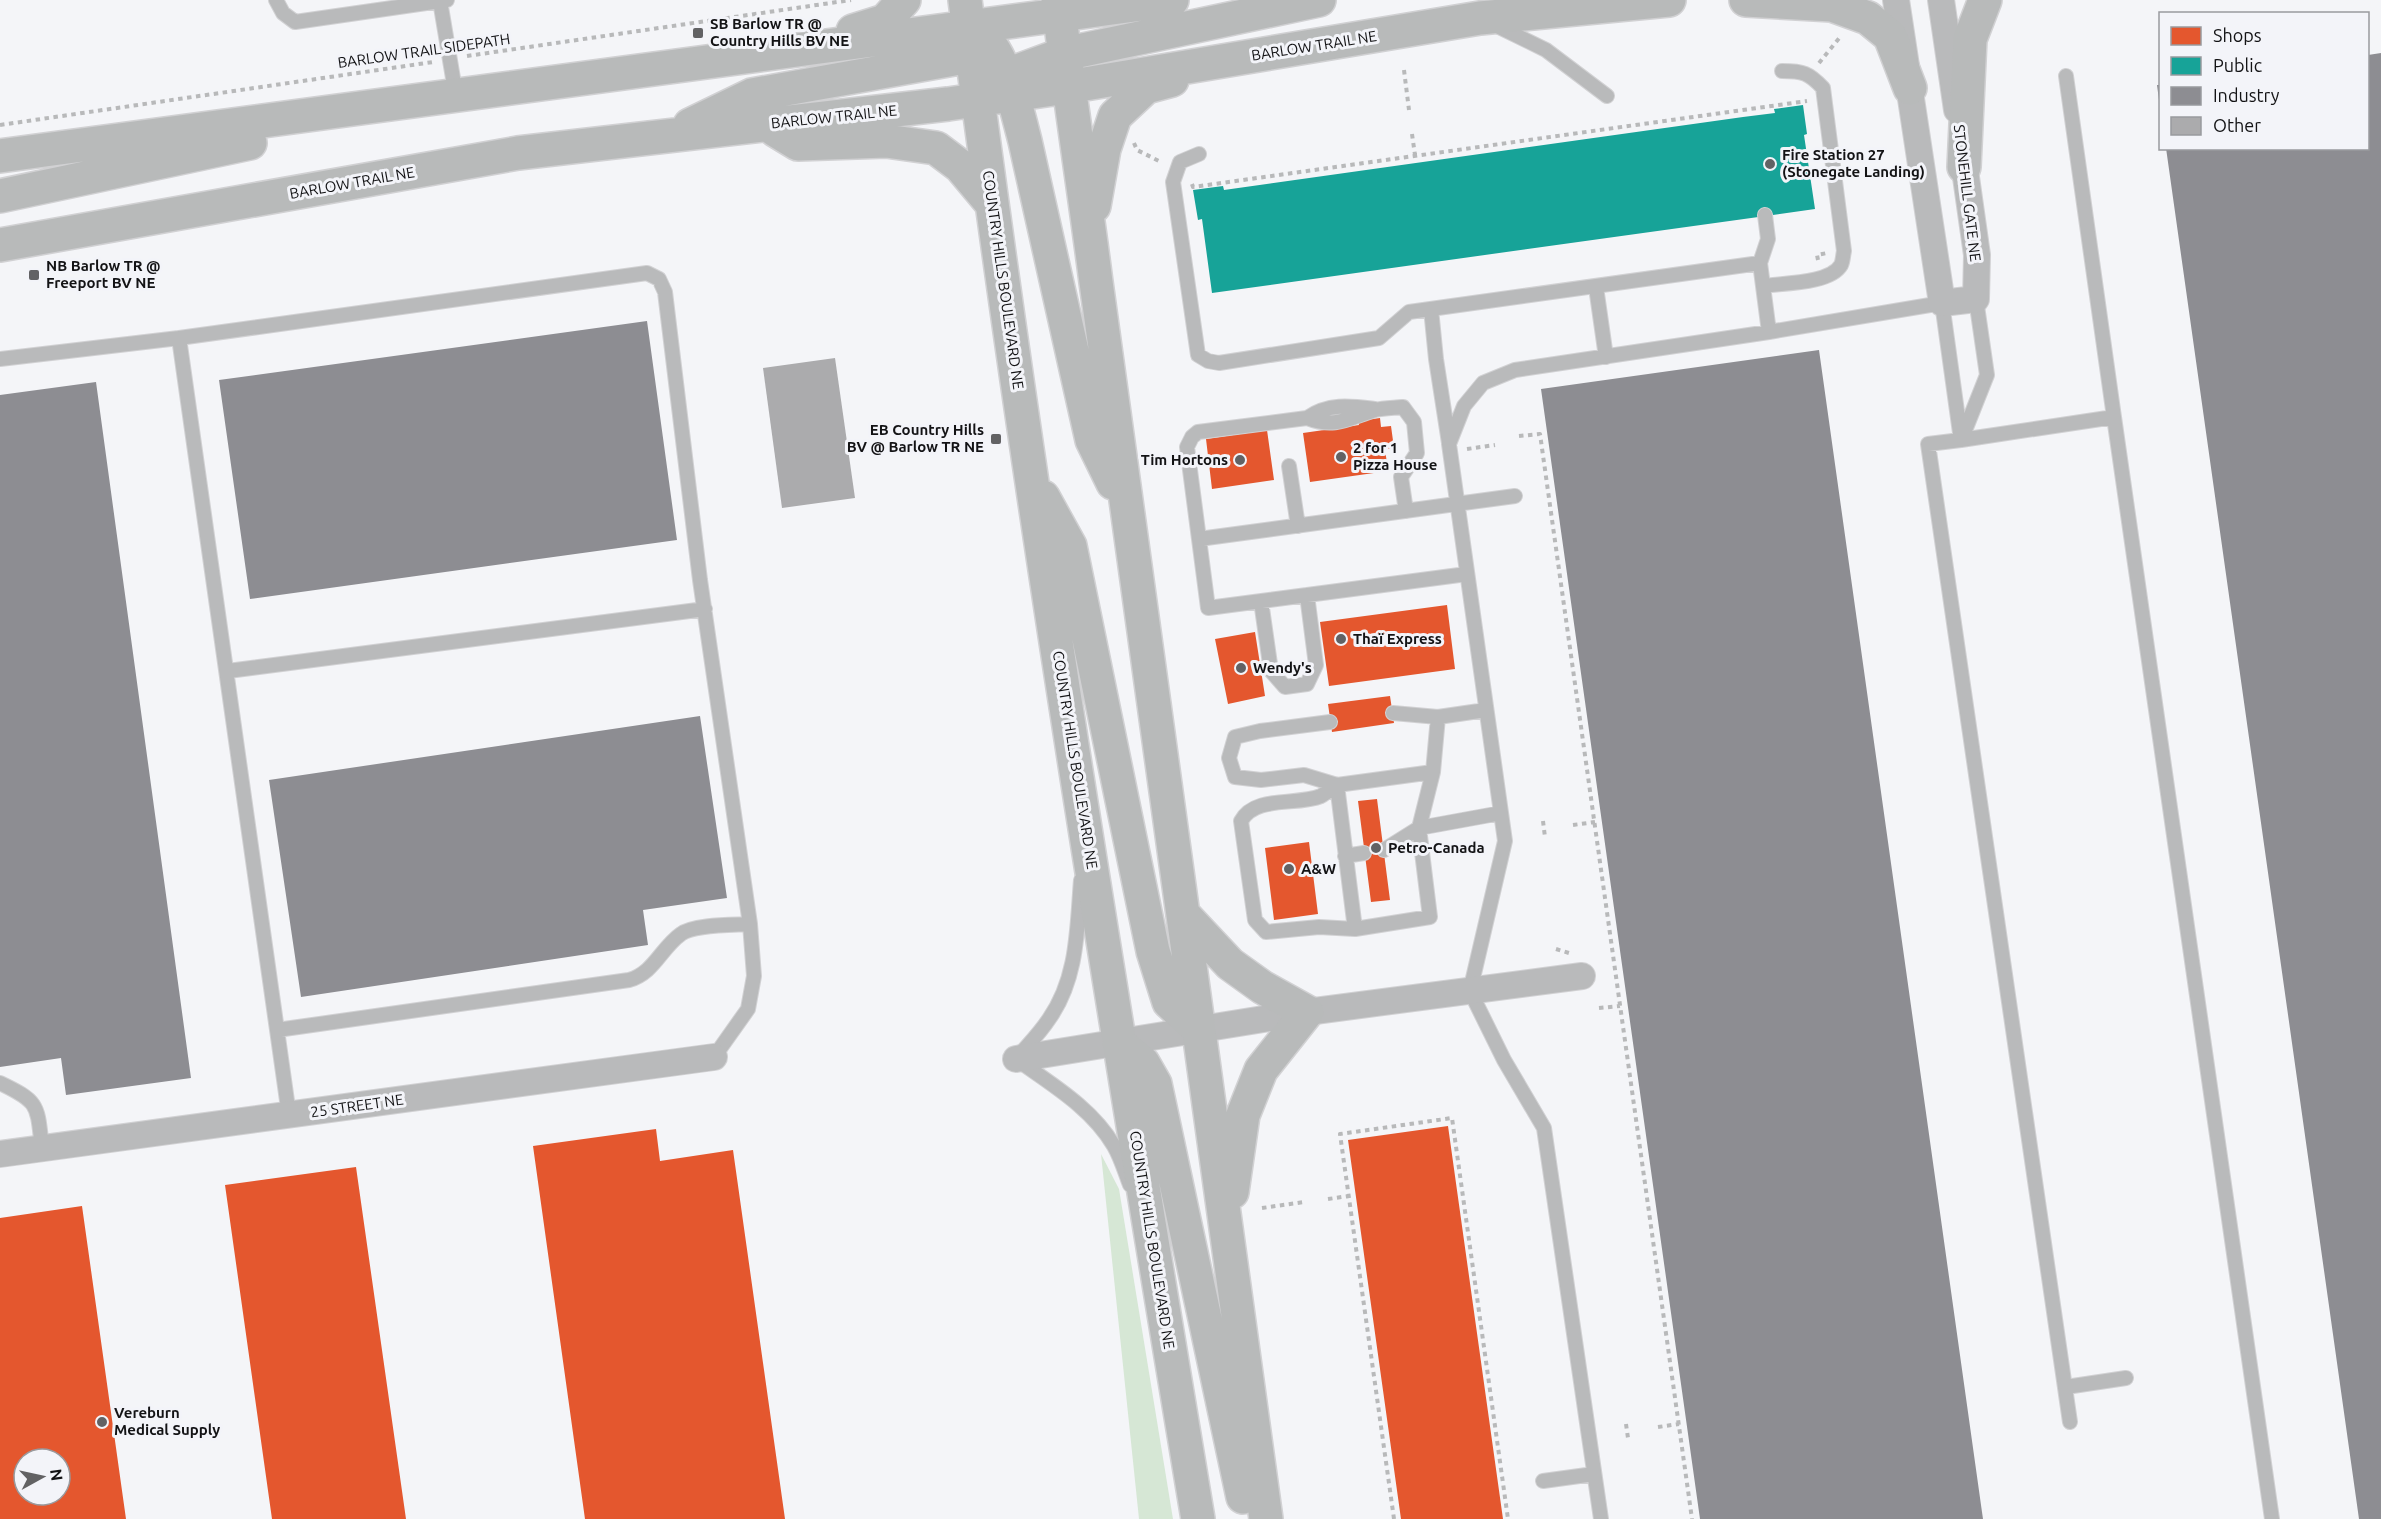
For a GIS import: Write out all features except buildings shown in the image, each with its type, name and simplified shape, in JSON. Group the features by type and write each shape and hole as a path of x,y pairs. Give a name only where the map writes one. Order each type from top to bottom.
{"main road":[{"path":"785,52 885,21 904,0"},
{"name":"BARLOW TRAIL NE","path":"0,156 785,52 986,51 1046,26 1172,0"},
{"path":"670,134 752,94 986,51 1046,26 1319,0"},
{"path":"1480,18 1553,0"},
{"name":"BARLOW TRAIL NE","path":"986,51 1067,87 1480,18 1669,0"},
{"path":"1746,0 1832,5 1868,18 1890,36 1910,88"},
{"path":"1964,166 1970,39 1985,0"},
{"path":"1046,26 1067,87 1089,231 1125,509 1266,1519"},
{"path":"986,51 1025,141 1092,440 1125,509"},
{"name":"BARLOW TRAIL NE","path":"0,245 518,153 670,134 852,116 978,99 986,51"},
{"path":"1089,231 1104,149 1115,116 1146,87 1256,55"},
{"name":"COUNTRY HILLS BOULEVARD NE","path":"978,99 991,203 1085,827 1198,1519"},
{"path":"0,196 308,130 342,112"},
{"path":"766,125 798,144 886,141 936,148 960,165 991,203"},
{"path":"1031,474 1070,546 1153,951 1168,1002 1199,1030"},
{"path":"1183,914 1230,964 1262,987 1307,1012 1262,1070 1243,1115 1226,1232"},
{"path":"1119,1042 1143,1063 1155,1084 1242,1493 1252,1519"}],"street":[{"path":"1896,0 1942,303 1976,298"},
{"name":"STONEHILL GATE NE","path":"1941,0 1977,255 1976,298"},
{"path":"1016,1059 1307,1012 1582,976"},
{"name":"25 STREET NE","path":"0,1154 714,1057"}],"lane":[{"path":"276,0 283,14 296,22 414,2 443,0 456,96"},
{"path":"1480,18 1546,50 1606,96"},
{"path":"1763,286 1815,280 1830,275 1841,265 1844,250 1823,88 1812,76 1799,71 1782,71"},
{"path":"2067,76 2272,1519"},
{"path":"1199,154 1180,162 1173,182 1198,355 1208,361 1220,363 1379,338 1409,312 1760,263"},
{"path":"1765,215 1768,240 1760,263 1769,332"},
{"path":"0,359 179,338 647,273 659,279 665,292 705,609 750,924 754,976 748,1009 714,1057"},
{"path":"1596,287 1606,357"},
{"path":"1961,440 1987,375 1976,298"},
{"path":"1449,444 1464,406 1483,383 1515,370 1769,332 1942,303 1961,440"},
{"path":"1431,309 1436,359 1505,841 1470,991 1504,1060 1545,1128 1601,1519"},
{"path":"179,338 228,671 289,1115"},
{"path":"1406,511 1401,477 1417,453 1414,422 1403,407 1377,409 1347,421 1323,424 1307,418 1198,432 1186,447 1208,608 1467,574"},
{"path":"2070,1422 1928,444 2114,417"},
{"path":"1289,466 1298,526"},
{"path":"1199,540 1515,496"},
{"path":"1261,601 1271,671 1286,687 1307,684 1316,665 1307,595"},
{"path":"228,671 705,609"},
{"path":"1393,713 1438,717 1486,710"},
{"path":"1337,785 1320,796 1262,806 1245,814 1241,821 1255,920 1266,932 1319,927 1355,929 1430,917 1419,828 1433,771 1438,717"},
{"path":"1330,722 1260,731 1235,737 1229,758 1235,777 1261,780 1304,776 1337,785 1433,771"},
{"path":"1337,785 1355,929"},
{"path":"1384,850 1419,828 1501,813"},
{"path":"1085,827 1075,950 1071,972 1049,1019 1016,1059 1084,1109 1098,1125 1114,1146 1151,1235"},
{"path":"1346,856 1364,853"},
{"path":"277,1030 629,980 647,971 682,933 693,929 750,924"},
{"path":"0,1083 25,1095 35,1104 42,1148"},
{"path":"2066,1387 2126,1378"},
{"path":"1543,1481 1594,1474"}],"path":[{"name":"BARLOW TRAIL SIDEPATH","path":"0,125 851,0"},
{"path":"1817,64 1842,34"},
{"path":"1404,70 1409,110"},
{"path":"1192,180 1193,187 1807,100 1808,112"},
{"path":"1747,109 1748,116"},
{"path":"1131,134 1137,150 1165,163"},
{"path":"1412,134 1415,155"},
{"path":"1818,267 1817,255 1828,253 1826,242"},
{"path":"1519,436 1540,434 1692,1519"},
{"path":"1467,449 1495,445"},
{"path":"1543,821 1546,829 1545,837"},
{"path":"1573,825 1594,822"},
{"path":"1599,1008 1620,1006"},
{"path":"1394,1519 1340,1134 1452,1118 1508,1519"},
{"path":"1328,1199 1349,1196"},
{"path":"1262,1208 1304,1202"},
{"path":"1626,1424 1630,1431 1628,1438"},
{"path":"1658,1427 1679,1424"}],"green space":[{"path":"1101,1154 1119,1189 1173,1519 1139,1519"}],"place":[{"name":"SB Barlow TR @ Country Hills BV NE","path":"698,33"},
{"name":"Fire Station 27 (Stonegate Landing)","path":"1770,164"},
{"name":"NB Barlow TR @ Freeport BV NE","path":"34,275"},
{"name":"EB Country Hills BV @ Barlow TR NE","path":"996,439"},
{"name":"2 for 1 Pizza House","path":"1341,457"},
{"name":"Tim Hortons","path":"1240,460"},
{"name":"Thaï Express","path":"1341,639"},
{"name":"Wendy's","path":"1241,668"},
{"name":"Petro-Canada","path":"1376,848"},
{"name":"A&W","path":"1289,869"},
{"name":"Vereburn Medical Supply","path":"102,1422"}]}
